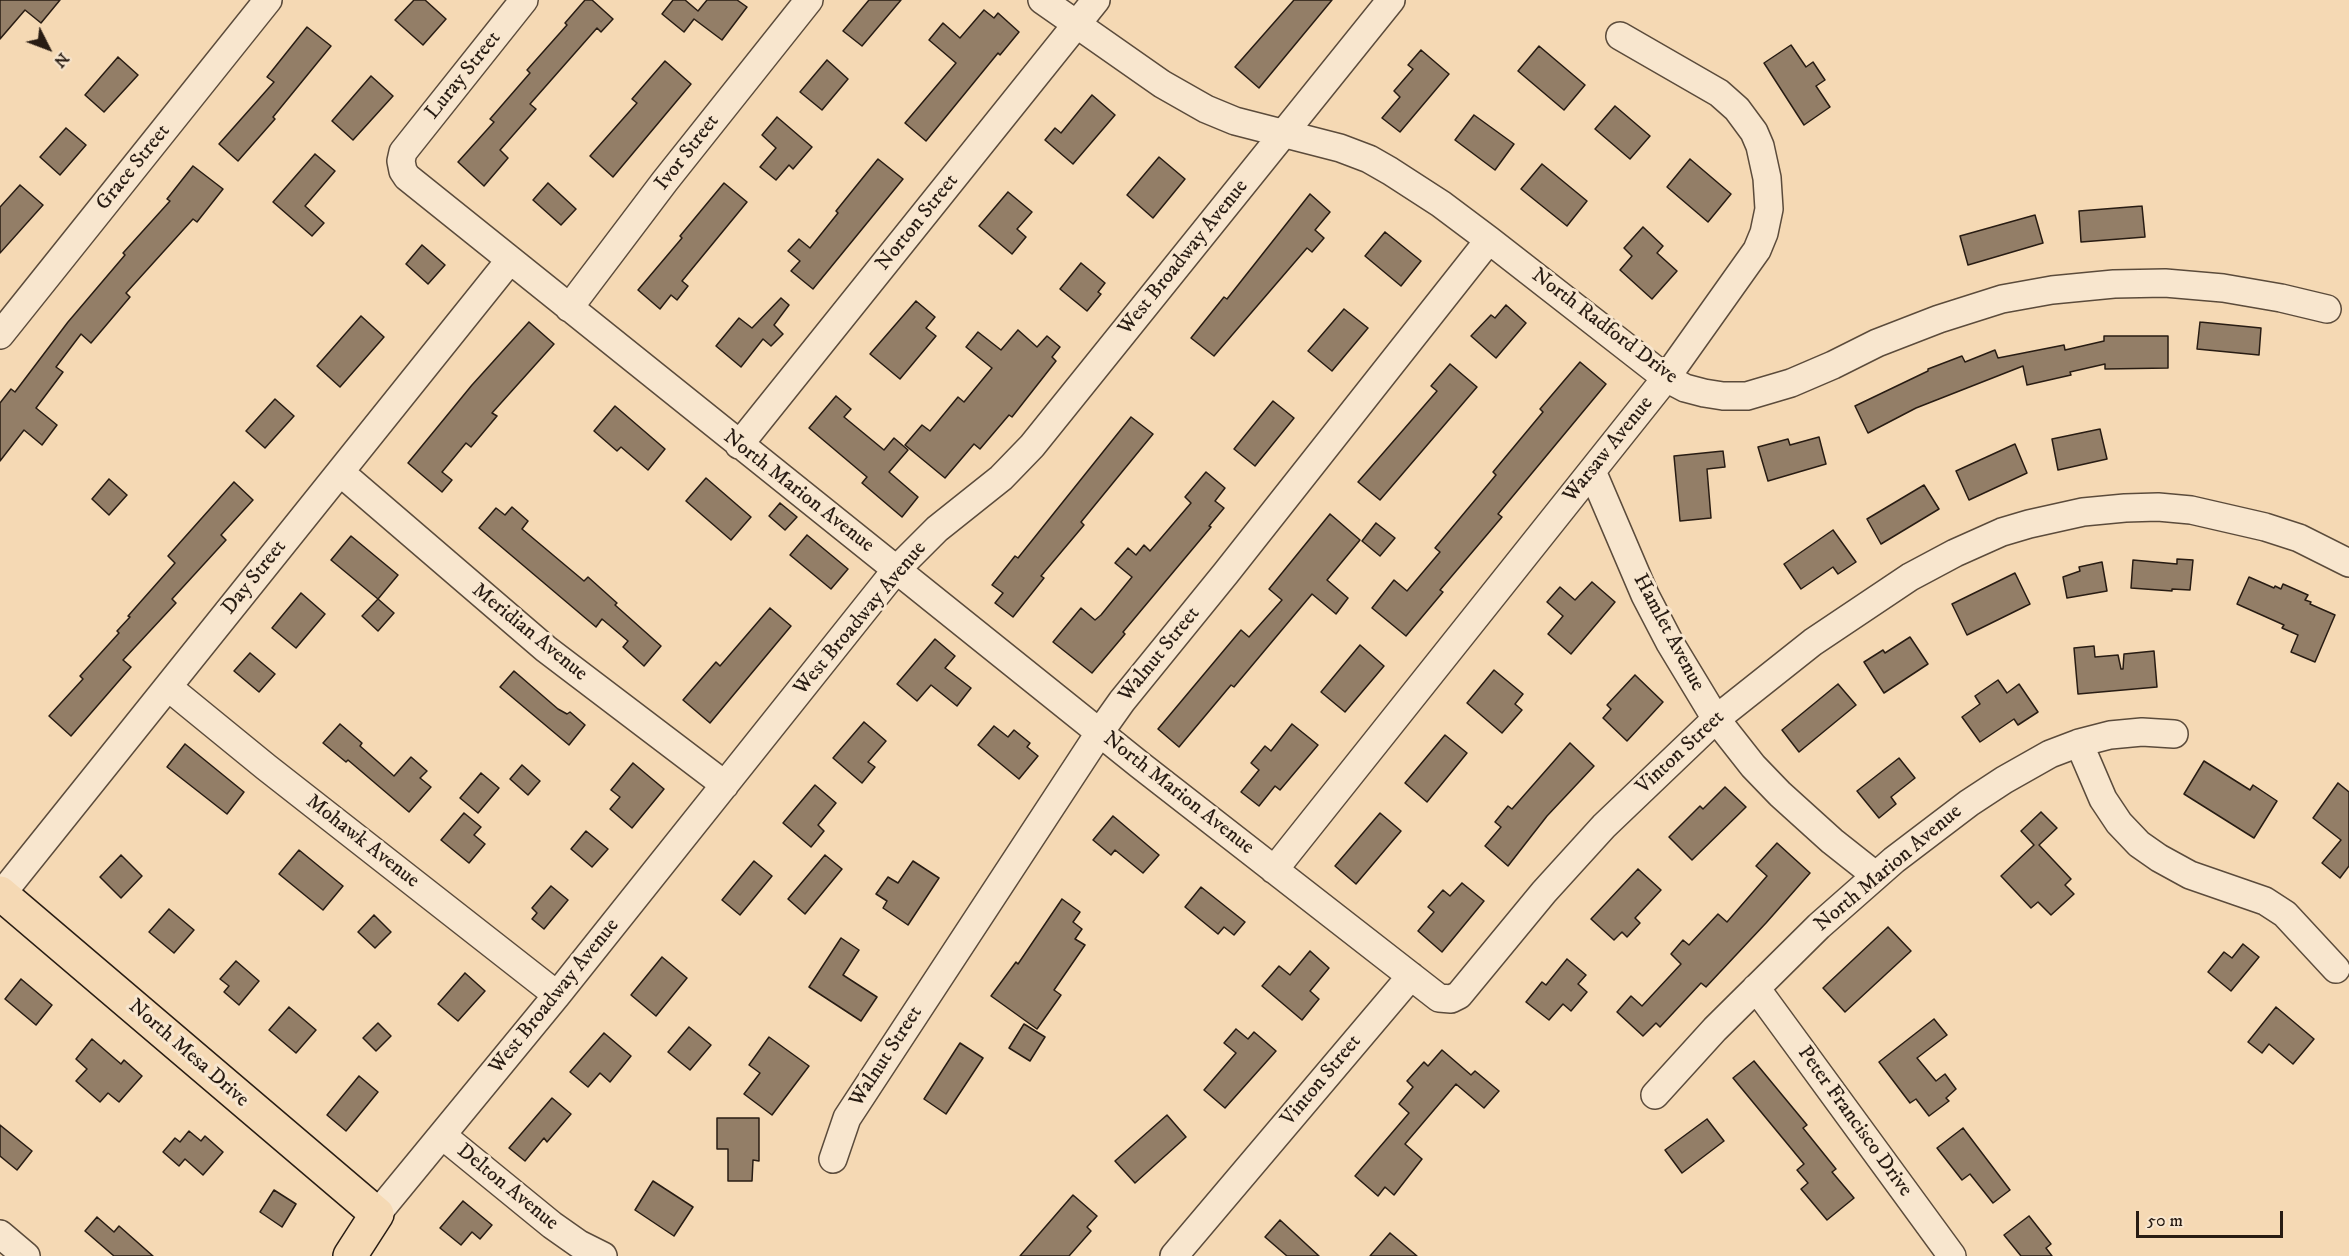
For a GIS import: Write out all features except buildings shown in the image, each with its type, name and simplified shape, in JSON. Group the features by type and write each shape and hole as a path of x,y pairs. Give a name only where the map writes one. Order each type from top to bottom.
{"main road":[{"name":"North Mesa Drive","path":"1,894 377,1214"},
{"name":"West Broadway Avenue","path":"350,1256 377,1214"}],"street":[{"name":"Grace Street","path":"0,335 268,0"},
{"name":"Luray Street","path":"403,152 524,0"},
{"name":"Ivor Street","path":"569,308 809,0"},
{"name":"North Radford Drive","path":"1042,0 1162,84 1206,109 1234,122 1340,148 1369,159 1441,204 1490,240 1666,378 1686,388 1704,393 1747,396 1791,383 1877,343 1939,319 2002,299 2052,290 2114,284 2165,283 2223,288 2327,309"},
{"name":"Norton Street","path":"739,445 1096,0"},
{"name":"West Broadway Avenue","path":"377,1214 557,995 896,570 937,529 1001,478 1032,446 1391,0"},
{"name":"Warsaw Avenue","path":"1274,870 1666,378 1757,250 1769,209 1767,178 1760,146 1754,132 1737,109 1719,93 1620,36"},
{"name":"North Marion Avenue","path":"403,152 400,161 402,171 407,177 896,570 1411,976"},
{"name":"Walnut Street","path":"833,1159 847,1118 1122,701 1490,240"},
{"name":"Day Street","path":"1,894 510,261"},
{"name":"Hamlet Avenue","path":"1592,471 1645,595 1670,643 1716,719 1753,766 1780,794 1832,841 1875,875"},
{"name":"Meridian Avenue","path":"340,472 546,649 725,785"},
{"name":"Vinton Street","path":"1177,1255 1411,976 1439,998 1450,999 1459,995 1544,892 1604,826 1716,719 1813,642 1910,577 2002,532 2083,512 2125,507 2191,510 2265,527 2299,538 2349,563"},
{"name":"Mohawk Avenue","path":"168,687 266,767 557,995"},
{"name":"North Marion Avenue","path":"1655,1095 1715,1029 1819,926 1875,875 1969,803 2050,754 2079,743 2142,732 2174,734"},
{"path":"2079,743 2103,799 2119,823 2139,844 2190,875 2265,901 2285,914 2336,969"},
{"name":"Peter Francisco Drive","path":"1756,988 1953,1256"},
{"name":"Delton Avenue","path":"443,1136 552,1224 579,1244 603,1256"},
{"path":"0,1234 26,1256"}]}
